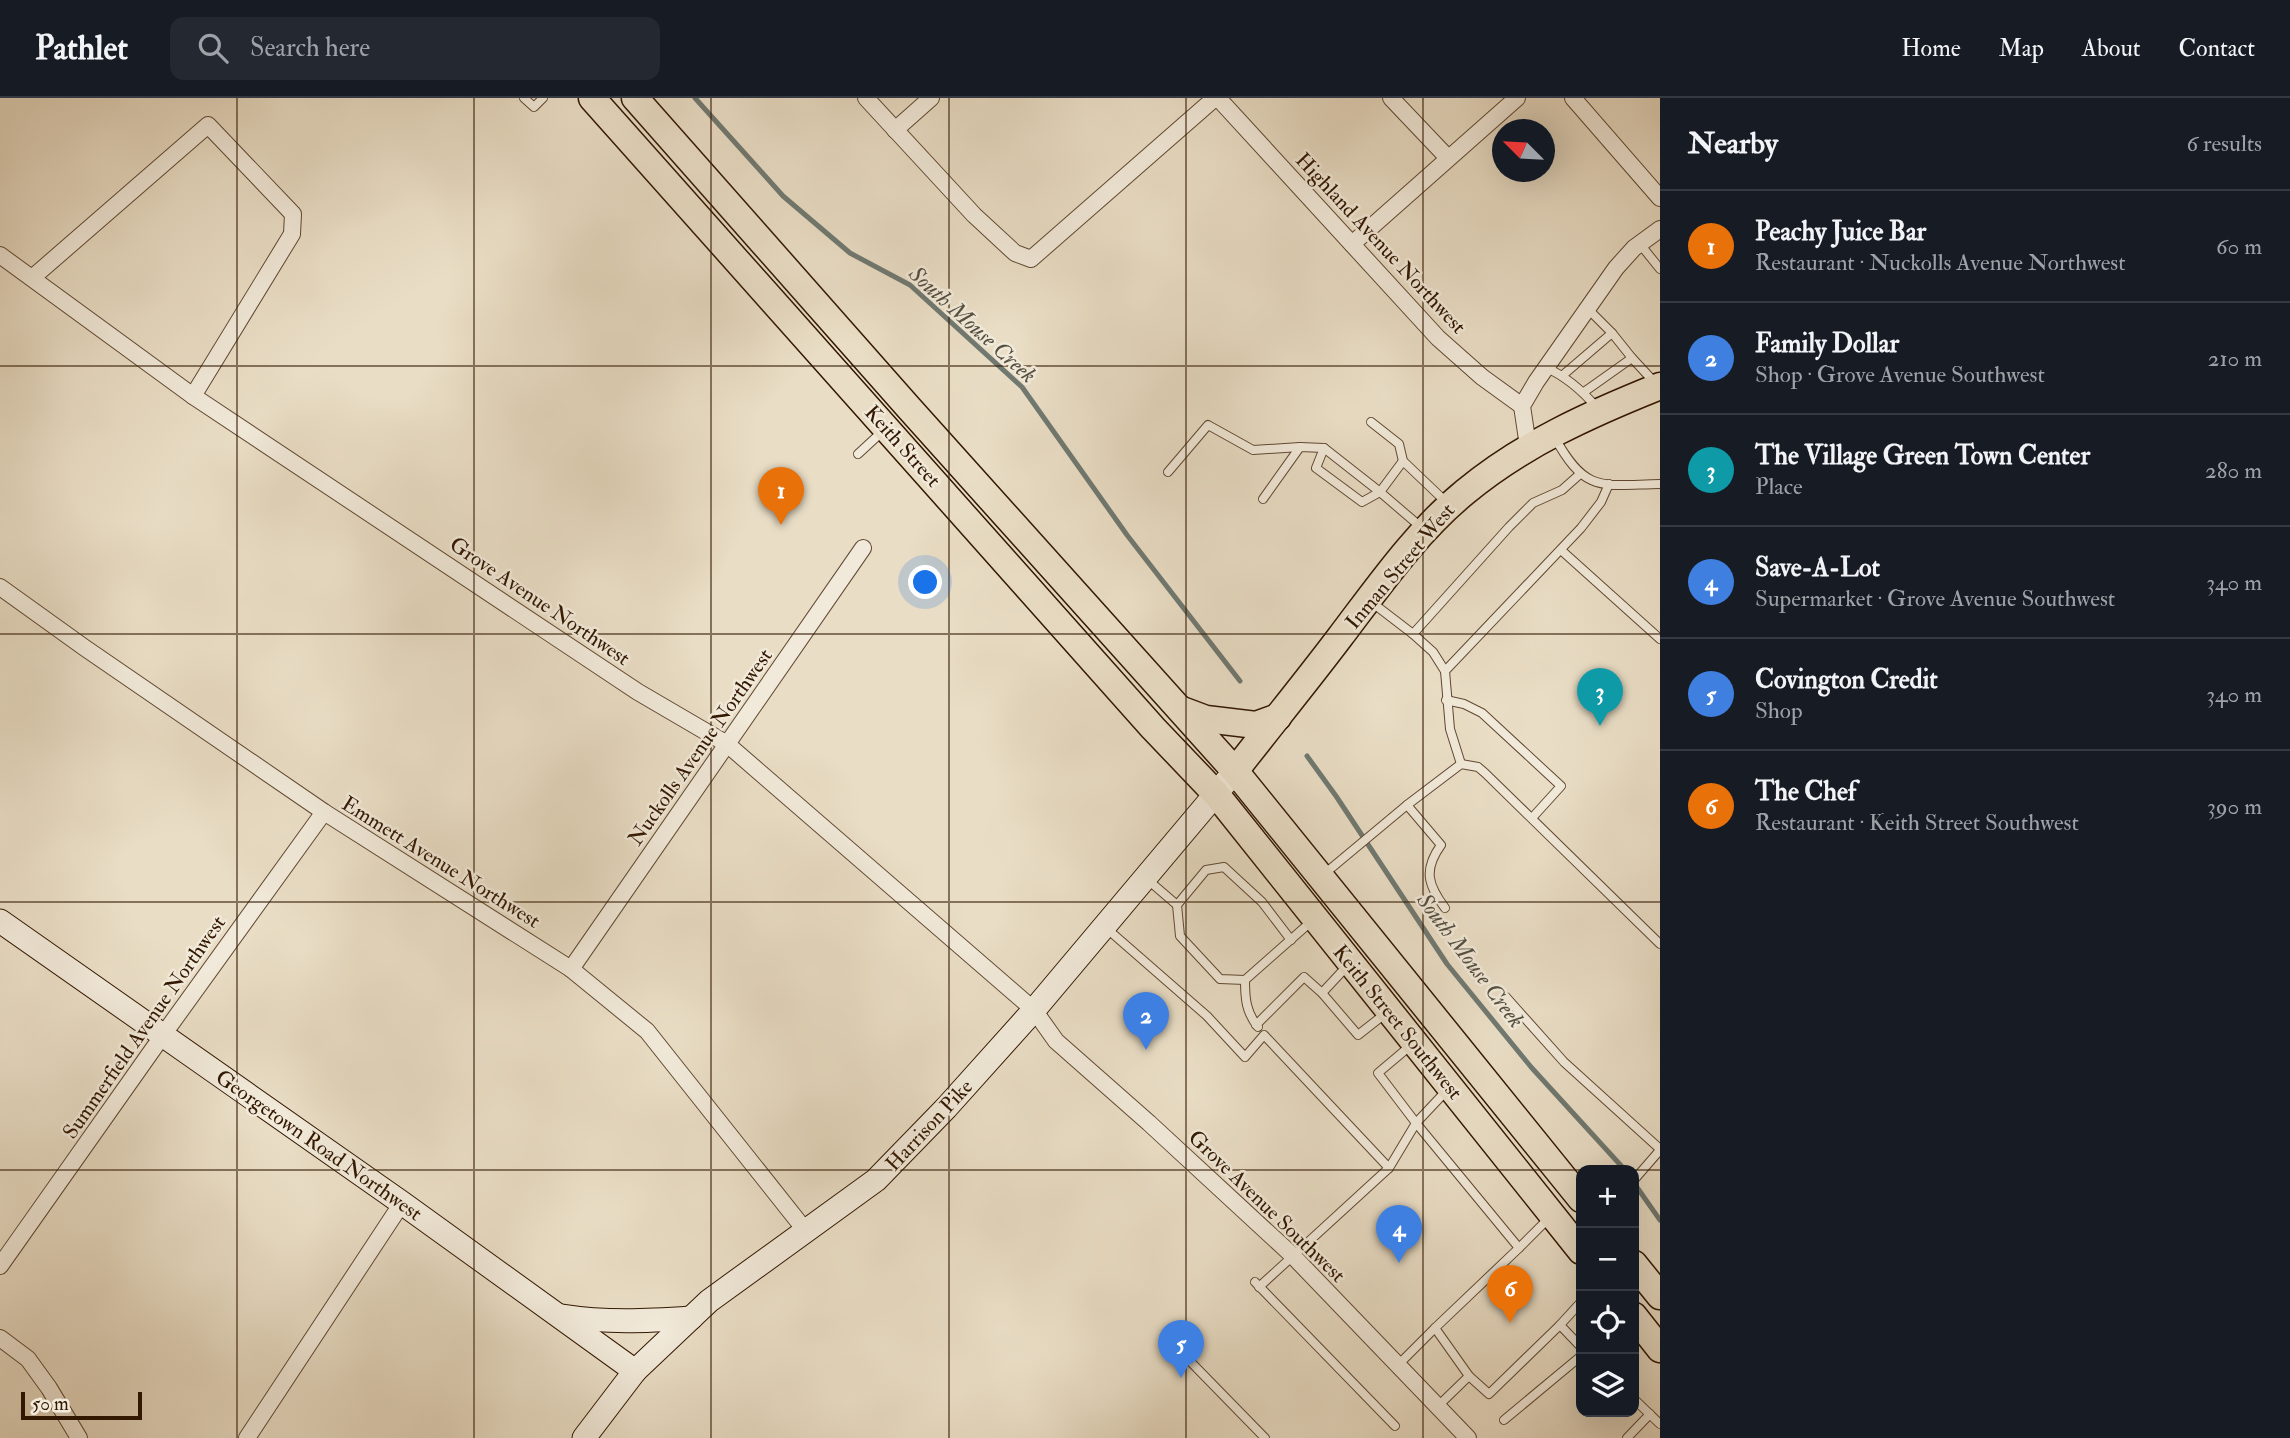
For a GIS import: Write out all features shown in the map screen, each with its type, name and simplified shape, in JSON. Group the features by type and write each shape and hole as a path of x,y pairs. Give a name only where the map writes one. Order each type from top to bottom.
{"main road":[{"name":"Keith Street","path":"592,98 1153,728 1216,794"},
{"name":"Keith Street","path":"635,98 1235,771"},
{"name":"Inman Street West","path":"1235,771 1368,600 1450,505 1528,446 1553,434 1592,402 1659,387"},
{"path":"887,428 909,408"},
{"path":"1179,709 1206,719 1256,725 1278,717"},
{"name":"Harrison Pike","path":"584,1438 635,1371 709,1301 876,1180 946,1108 1034,1010 1235,771"},
{"name":"Keith Street Southwest","path":"1235,771 1576,1192"},
{"name":"Keith Street Southwest","path":"1216,794 1552,1214 1576,1239"},
{"name":"Georgetown Road Northwest","path":"0,921 402,1203 635,1371"},
{"path":"1450,1087 1475,1068"},
{"path":"1552,1214 1576,1198"},
{"path":"1639,1270 1660,1296"},
{"path":"559,1316 598,1322 691,1318"},
{"path":"1639,1322 1660,1349"}],"street":[{"path":"866,98 974,215 1015,253 1031,259 1216,98"},
{"path":"895,130 931,98"},
{"name":"Highland Avenue Northwest","path":"1216,98 1438,338 1482,377 1522,406"},
{"path":"1391,98 1448,158"},
{"path":"1352,244 1448,158 1468,148 1517,98"},
{"path":"1573,98 1660,198"},
{"path":"32,278 208,125 293,214 292,234 193,396"},
{"path":"1528,446 1522,406 1544,367 1616,268 1660,229"},
{"name":"Grove Avenue Northwest","path":"0,255 193,396 638,692 727,744 1034,1010"},
{"name":"Nuckolls Avenue Northwest","path":"571,969 863,548"},
{"name":"Emmett Avenue Northwest","path":"0,587 324,812 571,969 646,1031 806,1230"},
{"name":"Summerfield Avenue Northwest","path":"0,1266 324,812"},
{"name":"Grove Avenue Southwest","path":"1034,1010 1056,1041 1150,1123 1292,1255 1468,1438"},
{"path":"247,1438 402,1203"},
{"path":"0,1338 28,1359 79,1438"}],"lane":[{"path":"524,98 534,107 543,98"},
{"path":"1640,244 1658,264"},
{"path":"1587,308 1659,387"},
{"path":"1563,375 1612,333"},
{"path":"1544,367 1563,375 1592,402 1632,358"},
{"path":"1371,422 1399,444 1403,461 1450,505"},
{"path":"1168,472 1208,425 1253,450 1324,448 1425,531"},
{"path":"858,454 887,428"},
{"path":"1553,434 1567,460 1580,474 1596,483 1660,484"},
{"path":"1263,499 1300,447"},
{"path":"1324,448 1316,468 1362,502 1380,492 1403,461"},
{"path":"1413,634 1525,511 1540,499 1562,490 1580,474"},
{"path":"1445,671 1561,550 1601,502 1609,484"},
{"path":"1561,550 1660,639"},
{"path":"1368,600 1433,652 1445,671 1450,729 1461,764"},
{"path":"1447,700 1464,704 1482,713 1561,786 1532,818"},
{"path":"1321,877 1461,764 1478,767 1660,944"},
{"path":"1407,806 1441,845 1430,864 1429,875 1437,897 1445,908"},
{"path":"1177,905 1206,870 1224,867 1262,902 1291,940"},
{"path":"1146,878 1177,905 1180,936 1220,979 1245,980 1315,918"},
{"path":"1105,926 1207,1016 1245,1057 1264,1035"},
{"path":"1322,993 1350,962"},
{"path":"1256,1025 1304,977 1322,993 1358,1035 1388,1011"},
{"path":"1245,980 1249,1016 1389,1168"},
{"path":"1506,997 1564,1062 1660,1149 1639,1174"},
{"path":"1414,1042 1378,1073 1519,1248"},
{"path":"1395,1426 1257,1285 1389,1168 1416,1123 1450,1087"},
{"path":"1397,1366 1552,1214"},
{"path":"1434,1328 1469,1376 1489,1394 1576,1307"},
{"path":"1560,1325 1576,1342"},
{"path":"1182,1353 1265,1438"},
{"path":"1504,1420 1576,1360"},
{"path":"1437,1407 1469,1376"},
{"path":"1639,1404 1660,1424"},
{"path":"1627,1438 1650,1414"}],"waterway":[{"name":"South Mouse Creek","path":"695,98 783,196 850,253 910,285 1022,387 1127,535 1240,681"},
{"name":"South Mouse Creek","path":"1307,756 1447,964 1531,1067 1620,1165"},
{"name":"South Mouse Creek","path":"1639,1190 1660,1220"}],"place":[{"name":"Peachy Juice Bar","path":"781,525"},
{"name":"The Village Green Town Center","path":"1600,726"},
{"name":"Family Dollar","path":"1146,1050"},
{"name":"Save-A-Lot","path":"1399,1263"},
{"name":"The Chef","path":"1510,1323"},
{"name":"Covington Credit","path":"1181,1378"}]}
